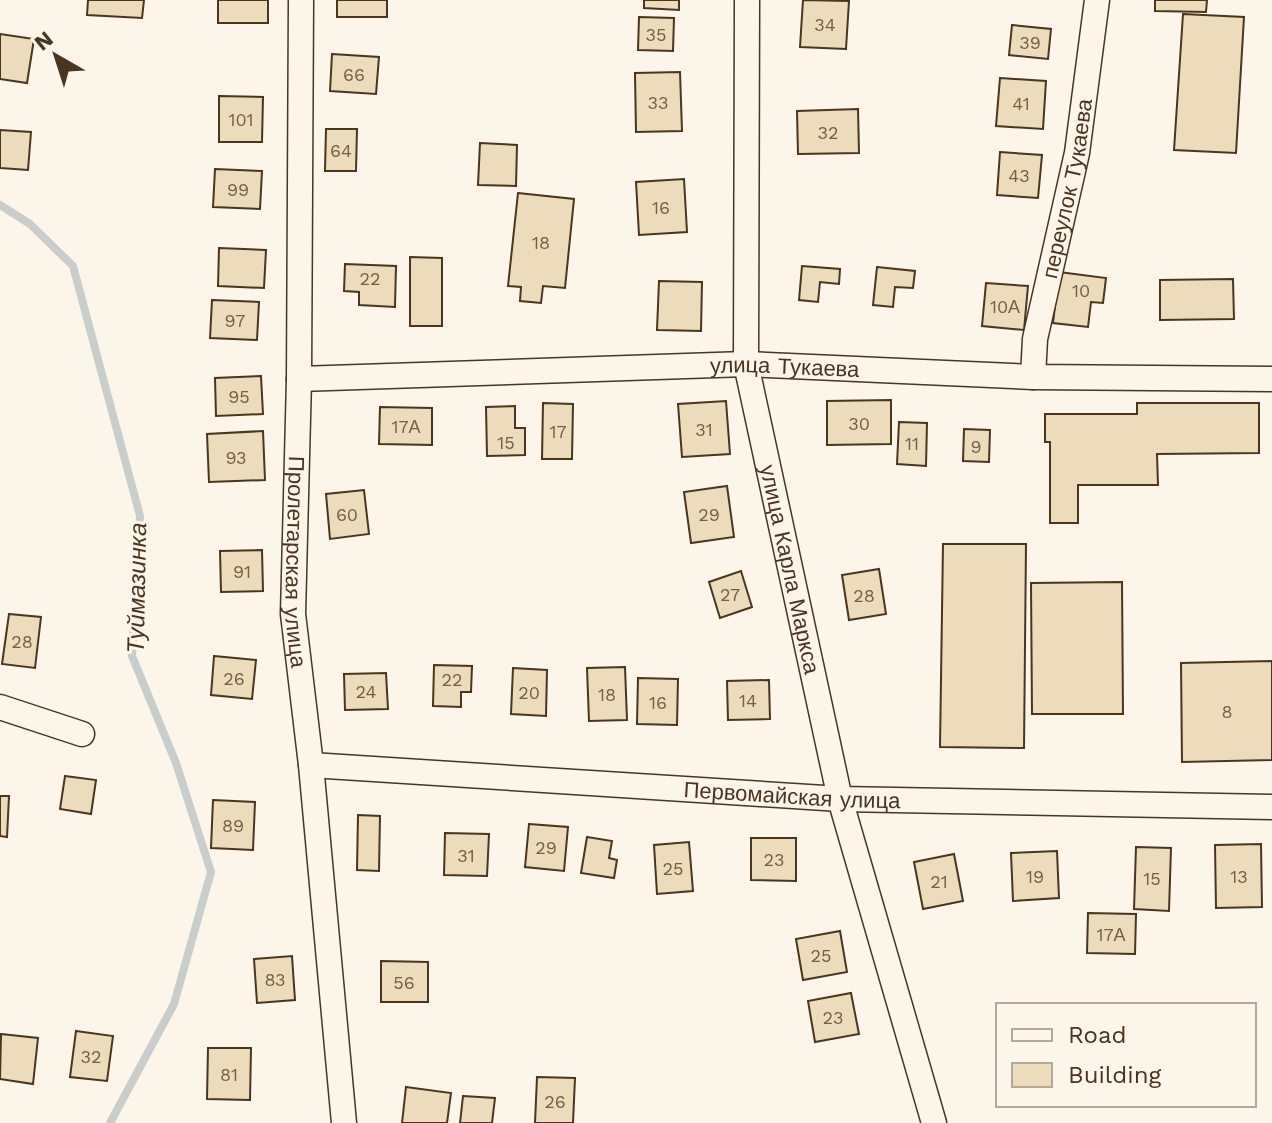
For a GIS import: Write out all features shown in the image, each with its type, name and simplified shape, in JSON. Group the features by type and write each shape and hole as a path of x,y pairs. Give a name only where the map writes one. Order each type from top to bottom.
{"street":[{"name":"Пролетарская улица","path":"301,0 299,379 293,614 311,765 344,1123"},
{"name":"улица Карла Маркса","path":"747,0 746,364 840,799 934,1123"},
{"name":"переулок Тукаева","path":"1033,377 1035,339 1077,153 1097,0"},
{"name":"улица Тукаева","path":"299,379 746,364 1033,377 1272,379"},
{"path":"0,707 82,734"},
{"name":"Первомайская улица","path":"311,765 840,799 1272,807"}],"building":[{"path":"88,0 144,0 142,18 87,15"},
{"path":"218,0 268,0 268,23 218,23"},
{"path":"337,0 387,0 387,17 337,17"},
{"path":"644,0 679,0 679,10 644,8"},
{"path":"803,0 849,1 846,49 800,47"},
{"path":"1155,0 1207,0 1206,12 1155,11"},
{"path":"1183,14 1244,17 1236,153 1174,150"},
{"path":"639,17 674,18 673,51 638,50"},
{"path":"1012,25 1051,29 1048,59 1009,55"},
{"path":"0,34 34,39 27,83 0,79"},
{"path":"332,54 379,57 376,94 330,91"},
{"path":"680,72 682,131 636,132 635,73"},
{"path":"1000,78 1046,81 1043,129 996,126"},
{"path":"219,96 263,97 262,142 219,142"},
{"path":"858,109 859,153 798,154 797,111"},
{"path":"326,129 357,129 356,171 325,171"},
{"path":"0,130 31,132 28,170 0,168"},
{"path":"480,143 517,145 516,186 478,185"},
{"path":"1000,152 1042,155 1038,198 997,195"},
{"path":"215,169 262,171 260,209 213,207"},
{"path":"684,179 687,232 639,235 636,182"},
{"path":"518,193 574,199 565,288 543,286 541,303 520,301 521,287 508,286"},
{"path":"219,248 266,250 264,288 218,286"},
{"path":"410,257 442,258 442,326 410,326"},
{"path":"345,264 396,266 395,307 359,305 359,292 344,291"},
{"path":"802,266 840,269 839,284 820,282 818,302 799,300"},
{"path":"877,267 915,271 913,288 895,287 893,307 873,305"},
{"path":"1059,272 1106,278 1103,303 1091,302 1088,327 1053,323"},
{"path":"1233,279 1234,319 1160,320 1160,280"},
{"path":"659,281 702,282 701,331 657,330"},
{"path":"986,283 1028,286 1024,330 982,326"},
{"path":"212,300 259,302 257,340 210,338"},
{"path":"261,376 263,414 216,416 215,378"},
{"path":"891,400 891,444 827,445 827,401"},
{"path":"726,401 730,454 682,457 678,404"},
{"path":"543,403 573,404 572,459 542,459"},
{"path":"1137,403 1259,403 1259,453 1157,454 1158,485 1078,485 1078,523 1050,523 1050,442 1045,442 1045,414 1137,414"},
{"path":"515,406 515,428 525,428 525,455 487,456 486,407"},
{"path":"380,407 432,408 432,445 379,444"},
{"path":"899,422 927,423 926,466 897,464"},
{"path":"964,429 990,430 989,462 963,461"},
{"path":"263,431 265,480 209,482 207,434"},
{"path":"727,486 734,537 691,543 684,492"},
{"path":"364,490 369,534 330,539 326,494"},
{"path":"943,544 1026,544 1024,748 940,747"},
{"path":"262,550 263,591 221,592 220,551"},
{"path":"879,569 886,614 849,620 842,575"},
{"path":"741,571 752,607 720,618 709,582"},
{"path":"1122,582 1123,714 1032,714 1031,583"},
{"path":"9,614 41,617 35,668 2,664"},
{"path":"214,656 256,660 252,699 211,695"},
{"path":"1272,661 1272,760 1182,762 1181,663"},
{"path":"434,665 472,666 471,692 461,692 461,707 433,706"},
{"path":"625,667 627,720 589,721 587,668"},
{"path":"513,668 547,670 546,716 511,714"},
{"path":"386,673 388,709 345,710 344,674"},
{"path":"638,678 678,679 677,725 637,724"},
{"path":"769,680 770,719 728,720 727,681"},
{"path":"65,776 96,780 91,814 60,809"},
{"path":"0,796 9,796 7,837 0,836"},
{"path":"213,800 255,802 253,850 211,848"},
{"path":"358,815 380,816 379,871 357,870"},
{"path":"529,824 568,827 564,871 525,867"},
{"path":"445,833 489,834 487,876 444,875"},
{"path":"587,837 612,841 609,858 617,860 614,878 581,873"},
{"path":"751,838 796,838 796,881 751,880"},
{"path":"689,842 693,891 657,894 654,845"},
{"path":"1261,844 1262,907 1216,908 1215,845"},
{"path":"1136,847 1171,848 1169,911 1134,909"},
{"path":"1057,851 1059,898 1013,901 1011,853"},
{"path":"954,854 963,901 923,909 914,862"},
{"path":"1088,913 1136,914 1135,954 1087,953"},
{"path":"840,931 847,972 803,980 796,939"},
{"path":"292,956 295,1000 257,1003 254,959"},
{"path":"381,961 428,962 428,1002 381,1002"},
{"path":"851,993 859,1034 815,1042 808,1001"},
{"path":"76,1031 113,1036 107,1081 70,1077"},
{"path":"1,1034 38,1038 33,1084 0,1079"},
{"path":"208,1048 251,1048 250,1100 207,1099"},
{"path":"537,1077 575,1078 573,1123 535,1123"},
{"path":"406,1087 451,1093 447,1123 402,1123"},
{"path":"463,1096 495,1098 492,1123 460,1123"}],"waterway":[{"name":"Туймазинка","path":"0,205 30,224 73,266 140,516 132,656 176,763 211,872 174,1004 110,1123"}]}
